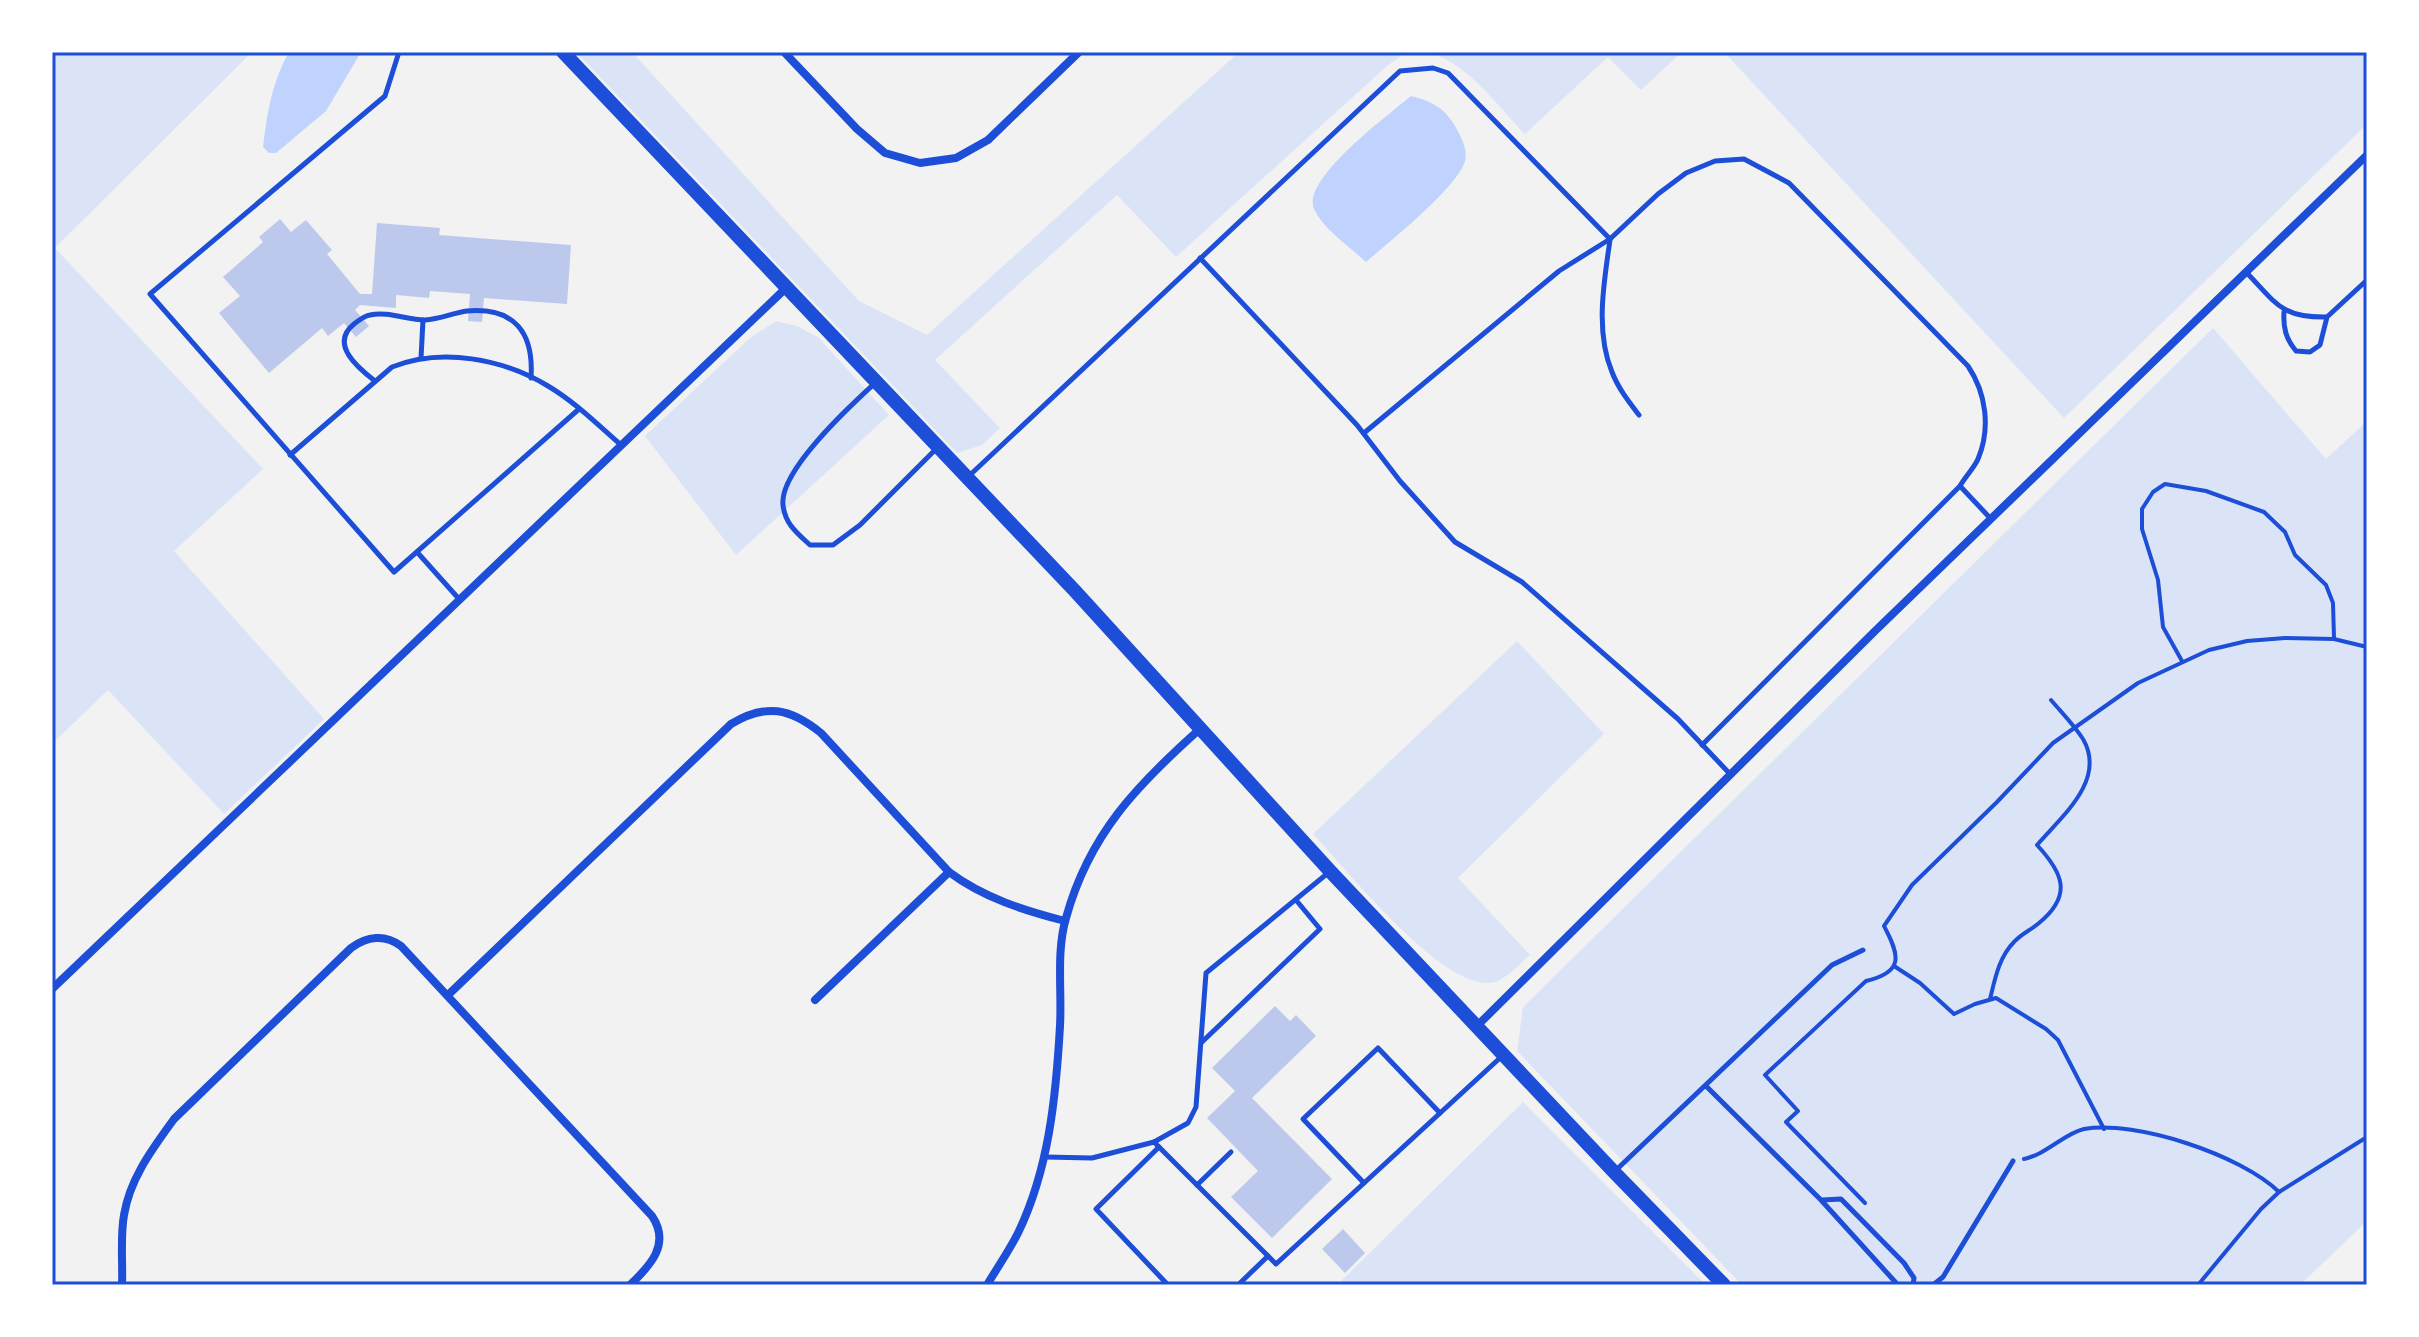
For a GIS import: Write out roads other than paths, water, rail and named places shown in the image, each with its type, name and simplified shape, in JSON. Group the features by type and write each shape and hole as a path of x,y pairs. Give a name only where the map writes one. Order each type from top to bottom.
{"street":[{"path":"563,52 938,447 1330,871 1724,1285"},
{"path":"784,52 857,129 885,153 920,163 956,158 988,140 1079,52"},
{"path":"1478,1025 1991,519 2367,155"},
{"path":"52,989 786,288"},
{"path":"448,995 731,724 747,714 763,710 784,711 804,719 821,733 949,872 969,886 1000,902 1065,921"},
{"path":"987,1285 1018,1231 1044,1157 1056,1093 1062,993 1061,945 1065,921 1090,856 1119,809 1152,772 1201,728"},
{"path":"815,1000 949,872"},
{"path":"122,1285 124,1216 139,1171 174,1119 351,948 364,940 379,938 391,939 401,946 652,1216 660,1237 656,1257 630,1285"}],"lane":[{"path":"399,52 385,96 150,294 394,572 579,409"},
{"path":"967,478 1400,71 1424,68 1448,73 1610,239"},
{"path":"1364,433 1559,271 1610,239 1658,194 1686,173 1715,161 1744,159 1789,183 1968,366 1977,379 1984,402 1985,427 1978,459 1960,486 1702,745"},
{"path":"1610,239 1603,290 1604,346 1611,372 1639,415"},
{"path":"1200,258 1364,433 1400,481 1455,542 1522,582 1678,719 1731,776"},
{"path":"2246,272 2284,312 2304,317 2327,317"},
{"path":"2284,312 2289,342 2296,351 2310,352 2320,345 2327,317 2367,280"},
{"path":"375,381 356,366 346,353 344,338 348,328 372,314 423,320 469,311 499,313 516,323 527,336 533,355 531,378"},
{"path":"421,358 423,320"},
{"path":"290,455 392,367 421,358 453,357 477,360 547,385 622,445"},
{"path":"875,382 827,430 794,472 782,503 789,527 810,545 833,545 860,525 938,447"},
{"path":"1960,486 1991,519"},
{"path":"417,552 460,600"},
{"path":"1168,1285 1096,1209 1157,1145 1188,1123 1196,1107 1206,973 1330,871"},
{"path":"1202,1042 1320,929 1296,900"},
{"path":"1614,1172 1832,965 1863,950"},
{"path":"1364,1183 1303,1119 1378,1048 1440,1113"},
{"path":"1157,1145 1276,1264 1504,1054"},
{"path":"1706,1086 1821,1200 1898,1285"},
{"path":"1044,1157 1092,1158 1157,1145"},
{"path":"1197,1185 1231,1152"},
{"path":"1933,1285 1943,1277 2013,1161"},
{"path":"1821,1200 1841,1199 1904,1263 1914,1278 1913,1285"},
{"path":"1238,1285 1268,1256"}],"water":[{"path":"289,52 361,52 326,111 276,153 269,153 263,147 269,110 274,86"},
{"path":"1411,96 1431,103 1447,114 1463,143 1465,161 1450,185 1366,262 1324,224 1314,209 1314,196 1333,165"}]}
